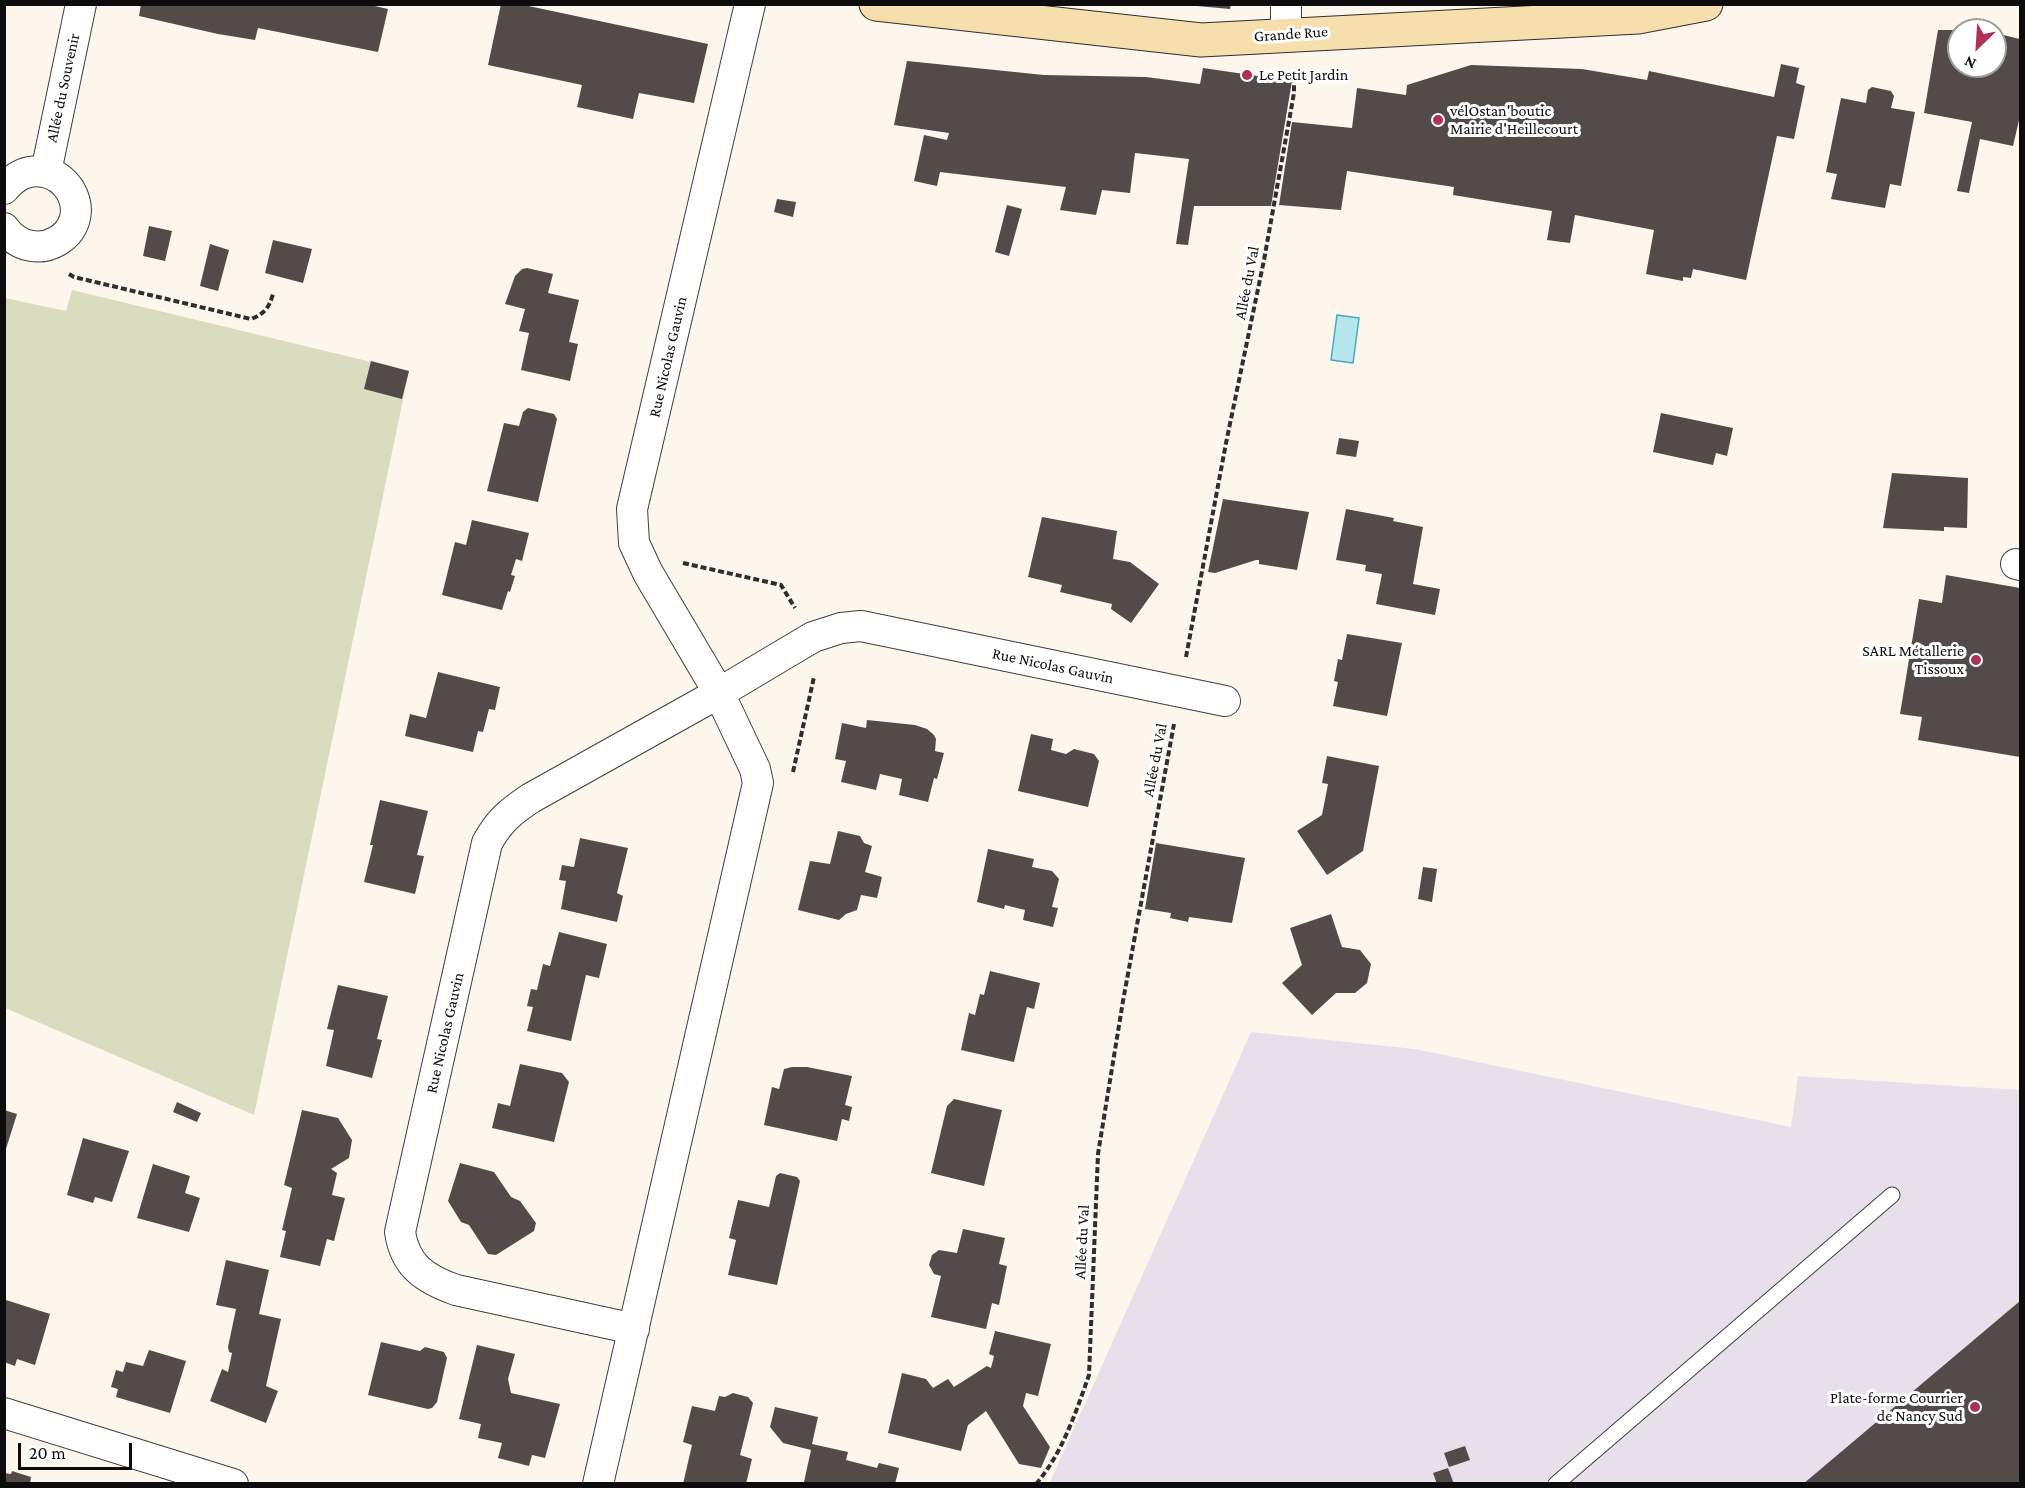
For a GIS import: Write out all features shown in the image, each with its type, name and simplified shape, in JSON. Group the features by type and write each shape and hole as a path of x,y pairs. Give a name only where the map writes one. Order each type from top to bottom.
{"street":[{"name":"Allée du Souvenir","path":"46,172 81,4"},
{"name":"Rue Nicolas Gauvin","path":"598,1484 758,783 755,769 718,693 648,573 634,543 632,509 750,4"},
{"name":"Grande Rue","path":"876,4 1201,40 1286,20 1638,17 1706,4"},
{"path":"4,189 21,174 33,171 46,172 57,176 67,184 76,207 75,219 69,230 61,239 50,245 31,247 20,244 4,228"},
{"name":"Rue Nicolas Gauvin","path":"634,1329 456,1290 434,1282 420,1272 402,1247 400,1232 487,843 497,826 511,811 813,637 841,628 861,626 1225,701"},
{"path":"4,1413 233,1484"}],"lane":[{"path":"1556,1484 1892,1196"}],"path":[{"name":"Allée du Val","path":"1036,1484 1058,1451 1080,1402 1089,1375 1098,1154 1191,624 1264,260 1294,93 1295,74 1286,20"},
{"path":"50,245 66,272 74,277 251,319 262,315 270,306 273,294"}],"shaded area":[{"path":"1251,1032 1415,1049 1791,1127 1798,1076 2020,1090 2020,1483 1049,1484"}],"green space":[{"path":"72,290 409,371 254,1115 5,1008 5,298 66,311"}],"water":[{"path":"1337,315 1359,318 1353,363 1331,360"}],"building":[{"path":"141,4 366,4 388,9 378,52 258,28 255,40 218,34 139,16"},
{"path":"501,4 519,4 708,44 694,103 639,93 633,119 577,107 582,85 488,65"},
{"path":"1197,4 1231,4 1230,9 1197,6"},
{"path":"1938,30 1947,30 1947,78 2007,78 2007,36 2020,39 2020,116 2013,146 1980,139 1969,193 1957,191 1972,122 1924,113"},
{"path":"907,61 1044,75 1146,77 1200,84 1203,68 1292,81 1271,206 1194,206 1188,245 1176,244 1189,159 1135,153 1130,193 1102,190 1096,215 1060,210 1066,187 940,172 937,186 914,181 924,135 947,140 949,133 894,125"},
{"path":"1781,64 1799,68 1796,83 1805,86 1794,139 1777,136 1746,280 1693,269 1691,278 1683,277 1683,281 1646,274 1654,230 1575,215 1570,243 1547,240 1552,211 1453,195 1454,187 1347,171 1341,210 1279,205 1292,122 1352,128 1357,88 1406,95 1407,85 1471,65 1582,69 1647,80 1649,71 1774,97"},
{"path":"1872,87 1891,91 1894,96 1891,108 1915,112 1901,186 1890,184 1885,208 1831,199 1837,174 1826,172 1841,98 1866,103 1868,90"},
{"path":"777,199 796,202 793,217 774,212"},
{"path":"1007,205 1022,209 1009,256 995,252"},
{"path":"149,226 172,231 165,261 143,256"},
{"path":"273,240 312,249 303,283 265,273"},
{"path":"210,244 229,250 218,291 200,286"},
{"path":"522,269 553,274 548,293 579,300 569,342 578,344 570,381 521,370 529,333 519,331 525,309 505,304 515,276"},
{"path":"371,361 409,371 402,399 364,389"},
{"path":"528,408 554,414 557,419 538,502 487,491 504,423 519,426 523,412"},
{"path":"1661,413 1733,428 1727,456 1716,453 1713,465 1653,452"},
{"path":"1339,438 1359,441 1356,457 1336,454"},
{"path":"1892,473 1968,478 1967,528 1944,527 1944,531 1883,528"},
{"path":"1223,499 1309,512 1297,570 1259,564 1259,560 1256,560 1215,573 1208,572"},
{"path":"1346,509 1394,518 1393,521 1423,527 1413,584 1440,589 1435,615 1376,604 1382,574 1365,571 1366,565 1336,560"},
{"path":"1042,517 1117,531 1113,559 1130,562 1159,584 1131,623 1111,609 1112,604 1060,592 1062,585 1028,577"},
{"path":"472,520 529,533 522,561 516,559 511,575 515,576 502,610 442,595 455,542 466,545"},
{"name":"SARL Métallerie Tissoux","path":"1946,575 2020,588 2020,757 1918,740 1922,717 1900,714 1919,599 1942,603"},
{"path":"1347,634 1402,643 1387,716 1333,706 1338,682 1334,681 1338,659 1342,660"},
{"path":"438,672 500,687 495,710 489,709 483,732 478,731 473,752 405,736 410,714 426,718"},
{"path":"867,720 915,725 927,729 934,735 935,751 944,753 928,802 899,795 902,779 880,774 876,790 841,782 846,761 835,759 842,723 866,728"},
{"path":"1031,734 1053,739 1051,750 1066,754 1074,749 1094,754 1099,761 1088,807 1018,791"},
{"path":"1327,756 1379,766 1363,851 1327,875 1297,831 1322,815 1328,784 1322,783"},
{"path":"380,800 428,811 417,855 424,856 415,894 364,882"},
{"path":"838,831 860,836 864,843 872,846 865,872 882,877 877,898 861,895 857,910 846,914 839,920 798,910 810,861 830,864"},
{"path":"580,838 628,848 617,893 623,896 617,922 561,909 566,881 559,880 562,865 574,867"},
{"path":"1156,843 1245,858 1232,923 1189,917 1188,922 1170,918 1171,913 1145,909"},
{"path":"988,849 1034,859 1032,867 1052,871 1059,879 1052,907 1058,908 1053,927 1023,920 1025,910 1005,905 1004,909 977,902"},
{"path":"1423,867 1437,869 1432,902 1418,899"},
{"path":"1331,914 1342,947 1360,950 1371,964 1367,983 1355,993 1336,993 1312,1015 1282,983 1302,965 1290,928"},
{"path":"559,932 607,944 599,978 586,975 571,1041 527,1031 533,1007 527,1006 531,989 537,990 543,964 550,966"},
{"path":"990,971 1040,983 1034,1009 1027,1007 1014,1062 961,1050 969,1013 975,1015 980,994 984,995"},
{"path":"338,985 388,996 377,1039 382,1040 372,1078 326,1066 334,1030 327,1029"},
{"path":"520,1064 562,1073 569,1082 554,1142 492,1128 498,1103 510,1106"},
{"path":"807,1067 852,1076 845,1105 852,1107 849,1121 842,1119 837,1141 764,1125 772,1087 779,1089 784,1069"},
{"path":"954,1099 1002,1110 984,1186 931,1173 947,1106"},
{"path":"177,1102 201,1113 197,1122 173,1112"},
{"path":"4,1110 17,1114 5,1152 4,1152"},
{"path":"302,1110 338,1118 352,1140 349,1158 331,1169 337,1173 332,1195 345,1198 334,1241 327,1239 320,1266 280,1257 286,1231 282,1230 292,1188 284,1185"},
{"path":"83,1138 129,1151 112,1202 95,1197 93,1203 67,1195"},
{"path":"460,1163 494,1172 511,1197 520,1201 536,1223 534,1231 496,1255 488,1254 469,1225 461,1222 448,1201"},
{"path":"153,1164 190,1176 185,1193 200,1198 189,1232 137,1218"},
{"path":"780,1173 797,1177 800,1181 777,1285 728,1275 736,1240 729,1238 738,1200 769,1207 776,1176"},
{"path":"963,1229 1005,1238 999,1264 1007,1266 999,1305 992,1303 986,1329 931,1317 941,1276 934,1274 929,1265 932,1255 939,1250 957,1253"},
{"path":"226,1260 269,1270 259,1314 281,1319 266,1386 278,1391 266,1423 210,1401 222,1369 228,1372 232,1353 229,1352 228,1347 236,1309 216,1305"},
{"path":"6,1300 50,1314 35,1365 17,1359 15,1366 4,1362"},
{"name":"Plate-forme Courrier de Nancy Sud","path":"2020,1301 2020,1484 1803,1484"},
{"path":"995,1331 1051,1344 1038,1396 1026,1393 1023,1406 1050,1447 1041,1468 1019,1464 986,1411 968,1425 961,1451 888,1433 902,1373 926,1379 933,1388 948,1379 954,1387 987,1366 991,1368 994,1356 989,1354"},
{"path":"381,1342 420,1351 425,1347 444,1352 447,1358 437,1402 432,1408 368,1395"},
{"path":"477,1345 515,1354 508,1379 511,1393 560,1404 545,1458 532,1455 529,1466 498,1458 502,1443 478,1438 481,1424 459,1419"},
{"path":"149,1350 186,1361 170,1413 116,1397 118,1389 111,1387 116,1370 123,1372 126,1362 143,1366"},
{"path":"733,1393 748,1397 753,1403 740,1455 752,1459 746,1484 683,1484 692,1445 683,1442 692,1406 715,1411 719,1396 725,1397"},
{"path":"775,1407 818,1417 812,1444 848,1452 846,1460 877,1468 879,1463 899,1468 895,1484 804,1482 811,1450 783,1443 770,1427"},
{"path":"1465,1446 1470,1460 1449,1467 1444,1453"},
{"path":"1448,1468 1454,1484 1437,1484 1433,1473"},
{"path":"12,1471 31,1477 30,1484 4,1484 4,1473 11,1474"}],"place":[{"name":"Le Petit Jardin","path":"1247,75"},
{"name":"vélOstan'boutic Mairie d'Heillecourt","path":"1438,120"},
{"name":"SARL Métallerie Tissoux","path":"1976,660"},
{"name":"Plate-forme Courrier de Nancy Sud","path":"1975,1407"}]}
